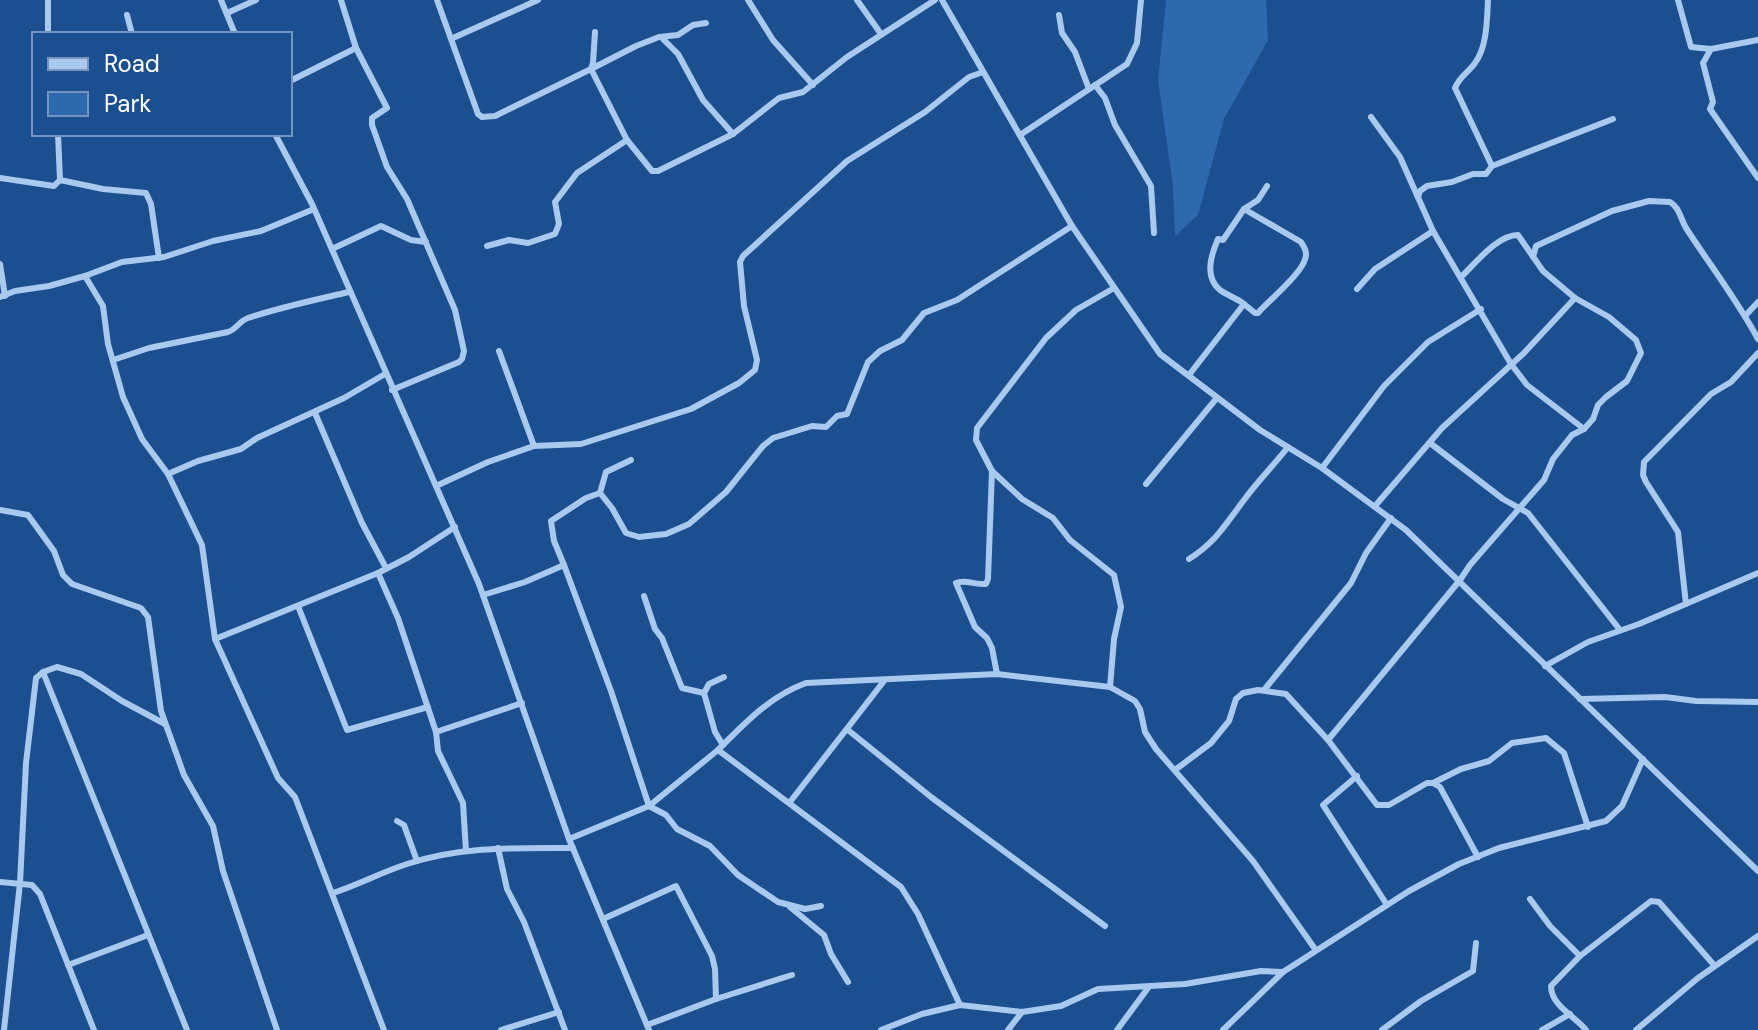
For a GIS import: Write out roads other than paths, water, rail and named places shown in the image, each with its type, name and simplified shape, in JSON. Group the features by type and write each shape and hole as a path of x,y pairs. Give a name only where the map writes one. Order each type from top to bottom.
{"street":[{"path":"48,0 48,32"},
{"path":"221,0 234,32"},
{"path":"227,13 256,0"},
{"path":"341,0 356,48 387,108 371,121 387,167 407,199 455,310 464,355 459,362 392,390"},
{"path":"437,0 478,114 482,117 495,116 659,37 678,35 693,25 706,23"},
{"path":"453,38 538,0"},
{"path":"748,0 773,40 813,85"},
{"path":"857,0 881,34"},
{"path":"595,32 591,69 627,140 652,171 658,171 733,134 779,98 803,92 881,34 935,0"},
{"path":"942,0 1072,226 1151,345 1176,369 1189,375 1216,399 1322,468 1391,518 1460,580 1758,871"},
{"path":"1020,135 1130,60 1137,43 1141,0"},
{"path":"1488,0 1487,31 1476,63 1463,73 1455,88 1492,166"},
{"path":"1678,0 1689,44 1697,50 1758,40"},
{"path":"127,15 131,32"},
{"path":"1059,15 1062,33 1092,87 1105,98 1115,125 1151,186 1154,233"},
{"path":"659,37 665,39 678,54 703,100 733,134"},
{"path":"292,80 356,48"},
{"path":"1711,49 1703,63 1713,102 1710,109 1758,178"},
{"path":"436,486 488,462 534,446 581,444 691,409 739,383 755,370 757,360 744,306 740,262 743,256 847,161 925,112 969,77 983,72"},
{"path":"1371,117 1400,157 1433,231 1511,364 1527,385 1584,429"},
{"path":"1418,197 1427,186 1452,182 1473,174 1486,174 1492,166 1613,119"},
{"path":"0,178 54,186 60,180 58,136"},
{"path":"276,136 314,209 455,527 483,595 569,839 648,1027 716,999 792,975"},
{"path":"487,246 509,240 528,243 555,234 559,224 555,202 570,180 627,140"},
{"path":"60,180 103,189 146,193 151,204 159,258"},
{"path":"1244,209 1301,242 1306,252 1306,259 1297,273 1258,313 1220,290 1210,275 1211,256 1218,239 1223,240 1244,209 1258,200 1267,186"},
{"path":"1533,257 1536,246 1612,211 1649,201 1670,202 1679,210 1685,225 1758,339"},
{"path":"0,264 2,296 85,276 122,262 159,258 213,241 261,231 314,209"},
{"path":"332,249 381,226 411,240 426,242"},
{"path":"600,493 626,533 633,536 666,534 689,524 726,492 773,438 812,426 826,427 837,416 847,414 868,362 880,351 902,340 924,313 957,300 1072,226"},
{"path":"1357,289 1375,269 1433,231"},
{"path":"1328,740 1470,565 1544,480 1553,459 1572,435 1584,429 1606,397 1627,381 1641,353 1636,340 1609,317 1575,298 1543,271 1518,235 1509,236 1495,245 1461,277"},
{"path":"85,276 103,306 119,385 138,430 168,474 202,545 215,639 278,778 295,797 384,1030"},
{"path":"1110,687 1114,639 1121,607 1114,575 1063,533 1053,518 1022,499 992,471 976,440 977,428 983,418 1046,338 1076,310 1114,288"},
{"path":"113,360 234,330 246,319 311,299 349,292"},
{"path":"1375,506 1477,394 1575,298"},
{"path":"1745,316 1758,302"},
{"path":"1189,375 1244,304"},
{"path":"1322,468 1384,386 1428,342 1481,309"},
{"path":"499,351 534,446"},
{"path":"1686,604 1678,532 1646,482 1644,462 1711,394 1731,382 1758,353"},
{"path":"168,474 198,461 241,449 385,374"},
{"path":"1146,484 1216,399"},
{"path":"315,413 362,523 386,568"},
{"path":"1430,443 1495,493 1528,513 1620,630"},
{"path":"1189,559 1222,531 1244,499 1288,447"},
{"path":"600,493 606,472 631,460"},
{"path":"992,471 988,579 986,584 980,585 956,583 975,627 987,638 992,648 997,674"},
{"path":"600,493 586,498 551,521 554,541 611,691 649,806 666,815 677,829 710,846 738,875 778,902 805,909 821,906"},
{"path":"0,510 28,515 54,551 63,575 72,584 144,611 149,621 165,724 184,775 213,826 223,871 277,1030"},
{"path":"1264,690 1351,583 1366,553 1391,518"},
{"path":"215,639 378,573 455,527"},
{"path":"483,595 564,565"},
{"path":"378,573 398,618 436,732 438,751 463,803 466,851"},
{"path":"1545,666 1588,642 1758,573"},
{"path":"644,596 655,629 682,688 704,693"},
{"path":"298,606 347,730 428,707"},
{"path":"4,1030 20,883 26,763 36,678 57,667 81,674 165,724"},
{"path":"43,672 187,1030"},
{"path":"569,839 649,806 721,747 768,703 791,688 816,682 997,674 1110,687 1135,701 1150,740 1253,861 1315,949"},
{"path":"724,677 709,684 704,693 721,747 739,768 790,802 901,887 918,914 960,1005"},
{"path":"790,802 884,681"},
{"path":"1175,770 1211,743 1229,721 1236,699 1243,693 1264,690 1286,694 1328,740 1369,796 1377,805 1384,807 1427,783 1489,761 1512,743 1546,738 1564,753 1588,827"},
{"path":"1580,699 1665,697 1758,702"},
{"path":"436,732 522,703"},
{"path":"848,730 931,797 1105,926"},
{"path":"1223,1030 1283,972 1416,887 1499,848 1606,821 1622,806 1643,759"},
{"path":"1357,776 1323,805 1387,905"},
{"path":"1433,783 1440,787 1478,857"},
{"path":"397,821 404,825 417,861"},
{"path":"498,848 507,889 524,922 565,1030"},
{"path":"333,893 417,861 466,851 573,848"},
{"path":"0,882 32,885 40,894 94,1030"},
{"path":"603,919 676,886 712,956 716,999"},
{"path":"1530,899 1550,926 1580,956"},
{"path":"1586,1030 1551,994 1551,986 1580,956 1651,901 1659,902 1669,912 1714,965"},
{"path":"787,905 824,935 831,954 848,982"},
{"path":"68,965 148,935"},
{"path":"1636,1030 1714,965 1758,936"},
{"path":"1382,1030 1421,1001 1473,971 1476,943"},
{"path":"881,1030 922,1014 960,1005 1022,1012 1061,1006 1098,989 1148,988 1214,981 1261,971 1283,972"},
{"path":"1117,1030 1148,988"},
{"path":"501,1030 559,1012"},
{"path":"1008,1030 1022,1012"},
{"path":"1542,1030 1570,1014"}]}
